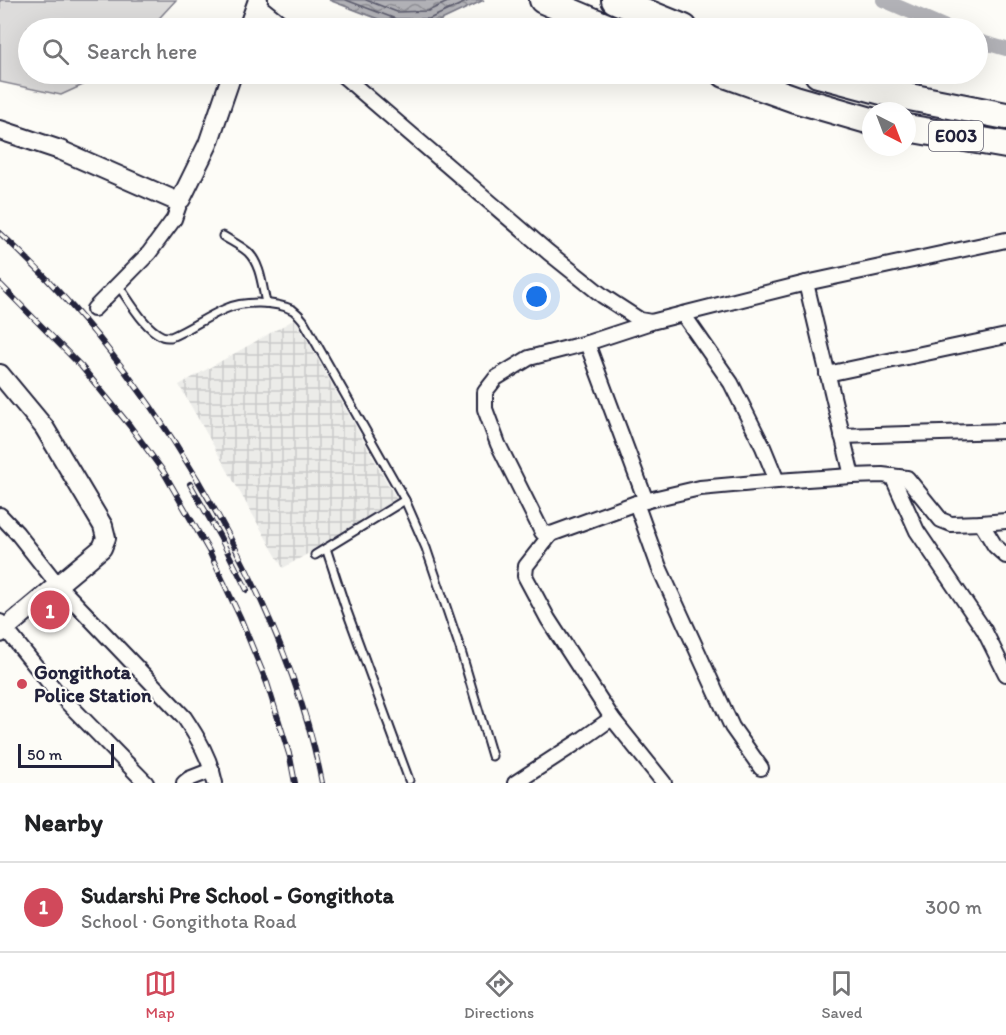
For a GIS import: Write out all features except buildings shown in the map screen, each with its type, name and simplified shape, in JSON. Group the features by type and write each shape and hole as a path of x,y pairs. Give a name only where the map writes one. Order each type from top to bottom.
{"highway":[{"path":"543,0 585,18"},
{"path":"615,0 659,18"},
{"path":"753,84 862,118"},
{"name":"E003","path":"855,84 889,93 1006,116"},
{"name":"E003","path":"916,130 1006,145"}],"street":[{"path":"252,18 258,2 276,18"},
{"path":"94,309 149,253 174,219 181,199 208,144 229,84"},
{"path":"353,84 557,260 603,296 640,320 651,322"},
{"path":"0,130 60,150 174,200 181,199"},
{"path":"1006,240 806,283 651,322 587,343 529,358 496,378 485,392 484,409 498,444 542,532 551,534 641,502 700,488 852,476 907,478 941,520 951,524 1006,521"},
{"path":"806,283 852,476"},
{"path":"683,314 731,383 777,481"},
{"path":"827,374 1006,336"},
{"path":"587,343 641,502 658,567 732,727 761,768"},
{"path":"0,374 44,427 103,526 106,538 102,548 2,628 56,690 146,783"},
{"path":"842,436 1006,431"},
{"path":"892,476 917,531 984,630 1006,674"},
{"path":"0,515 58,585 183,717 199,739 214,776 189,779 184,783"},
{"path":"981,523 995,546 1006,556"},
{"path":"551,534 526,566 525,576 548,619 612,718 664,783"},
{"path":"515,783 612,718"}],"lane":[{"path":"223,237 249,253 258,268 266,303"},
{"path":"118,285 140,316 162,336 171,337 227,308 266,303 296,311 405,500 426,548 460,648 492,756"},
{"path":"315,555 405,500"},
{"path":"326,548 409,780"}],"shaded area":[{"path":"0,0 176,0 159,18 18,18 18,84 85,84 61,95 0,82"},
{"path":"295,319 398,502 283,568 179,385"}],"water":[{"path":"329,0 484,0 446,18 376,18"}],"waterway":[{"path":"883,0 925,18"},
{"path":"988,44 1006,49"}],"railway":[{"path":"0,233 74,308 108,349 140,391 198,480 224,526 272,624 301,702 322,783"},
{"path":"0,284 81,366 163,471 209,551 240,617 267,683 290,757 295,783"},
{"path":"190,484 247,590"}],"place":[{"name":"Sudarshi Pre School - Gongithota","path":"50,610"},
{"name":"Gongithota Police Station","path":"22,684"}]}
